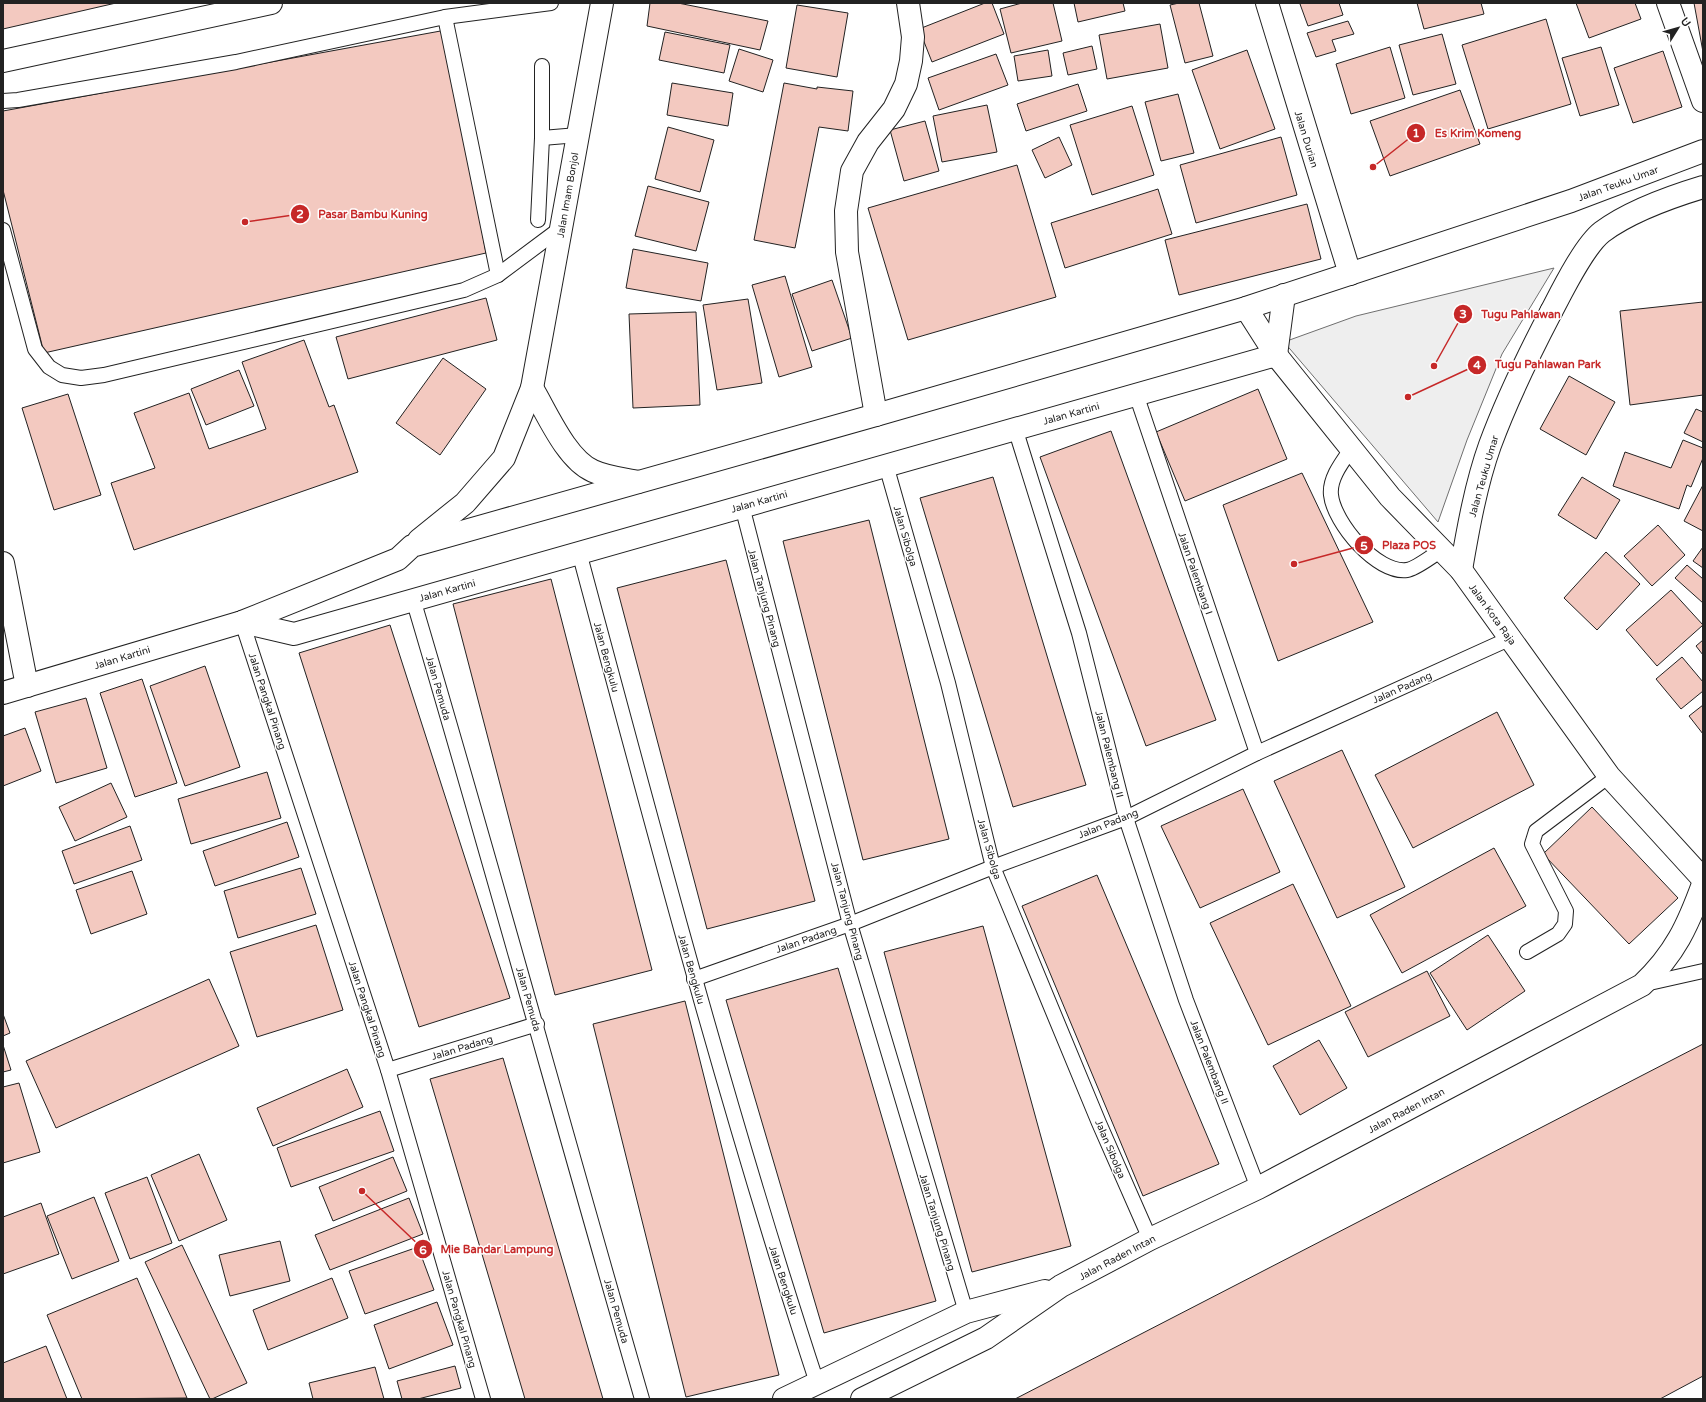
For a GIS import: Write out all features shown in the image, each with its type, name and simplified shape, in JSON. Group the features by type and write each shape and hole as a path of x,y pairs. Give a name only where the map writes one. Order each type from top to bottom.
{"main road":[{"path":"3,61 271,3"},
{"name":"Jalan Imam Bonjol","path":"412,546 465,503 504,458 532,388 602,3"},
{"path":"876,415 847,252 846,211 852,171 868,142 894,109 906,84 911,61 913,37 908,3"},
{"name":"Jalan Durian","path":"1267,3 1350,274"},
{"path":"1668,3 1703,101"},
{"name":"Jalan Teuku Umar","path":"1350,274 1571,201 1703,151"},
{"name":"Jalan Teuku Umar","path":"1461,570 1468,527 1490,447 1516,382 1550,312 1581,258 1601,233 1665,199 1703,187"},
{"name":"Jalan Kartini","path":"3,693 242,622 398,559 412,546 640,483 1246,308 1350,274"},
{"path":"1276,355 1284,295"},
{"path":"1246,308 1276,355"},
{"name":"Jalan Kartini","path":"242,622 294,634 1276,355"},
{"name":"Jalan Kota Raja","path":"1276,355 1390,497 1461,570 1609,776 1703,879"},
{"path":"532,388 564,442 576,458 593,471 640,483"},
{"path":"3,563 27,686"},
{"name":"Jalan Raden Intan","path":"862,1399 986,1338 1062,1286 1150,1239 1258,1188 1642,985 1658,970 1689,923 1703,884"},
{"name":"Jalan Raden Intan","path":"784,1399 966,1312 1062,1286"}],"lane":[{"path":"3,102 236,62 445,17 551,3"},
{"path":"445,17 498,275"},
{"path":"538,220 542,138 542,66"},
{"path":"542,138 578,135"},
{"path":"3,230 35,349 49,367 62,375 81,378 104,375 464,290 498,275 561,228"},
{"name":"Jalan Palembang I","path":"1136,394 1257,753"},
{"name":"Jalan Palembang II","path":"1015,428 1079,633 1126,818 1186,1000 1258,1188"},
{"path":"1352,448 1337,471 1331,494 1334,505 1350,533 1378,561 1398,570 1409,570 1442,550"},
{"name":"Jalan Sibolga","path":"886,465 948,683 993,867 1099,1123 1150,1239"},
{"name":"Jalan Tanjung Pinang","path":"742,506 850,924 966,1312"},
{"name":"Jalan Bengkulu","path":"579,552 694,979 756,1189 817,1383"},
{"name":"Jalan Pemuda","path":"413,599 537,1024 570,1148 642,1399"},
{"name":"Jalan Pangkal Pinang","path":"242,622 388,1070 483,1399"},
{"name":"Jalan Padang","path":"694,979 850,924 993,867 1126,818 1257,753 1510,638"},
{"path":"1527,952 1558,934 1565,924 1566,911 1532,844 1536,831 1609,776"},
{"path":"1642,985 1703,971"},
{"name":"Jalan Padang","path":"388,1070 537,1024"}],"shaded area":[{"path":"1554,268 1502,354 1467,440 1438,522 1284,342 1356,316"}],"building":[{"path":"3,3 116,3 3,29"},
{"path":"650,3 678,3 768,21 760,50 647,26"},
{"path":"985,3 992,3 1004,34 932,62 919,29"},
{"path":"1022,3 1053,3 1062,41 1011,53 1000,9"},
{"path":"1074,3 1123,3 1125,11 1078,22"},
{"path":"1179,3 1199,3 1213,56 1185,63 1170,5"},
{"path":"1339,3 1343,15 1308,26 1300,4"},
{"path":"1417,3 1481,3 1484,14 1424,29"},
{"path":"1576,3 1635,3 1641,19 1589,38"},
{"path":"1694,3 1703,3 1703,52"},
{"path":"797,5 848,13 837,77 786,68"},
{"path":"1546,19 1571,104 1488,129 1462,45"},
{"path":"1348,21 1354,34 1332,40 1336,51 1316,57 1307,33"},
{"path":"1160,24 1168,68 1107,79 1099,35"},
{"path":"446,30 486,253 44,353 3,190 3,111"},
{"path":"665,32 730,45 724,73 659,60"},
{"path":"1442,34 1456,84 1413,95 1399,45"},
{"path":"1092,46 1097,69 1068,75 1063,53"},
{"path":"1390,47 1405,98 1351,114 1336,64"},
{"path":"1601,47 1619,105 1580,116 1562,58"},
{"path":"739,49 773,60 763,92 729,81"},
{"path":"1048,50 1052,76 1018,81 1014,56"},
{"path":"1247,50 1275,129 1220,149 1192,70"},
{"path":"1663,51 1682,107 1633,123 1614,68"},
{"path":"996,54 1008,85 939,110 928,78"},
{"path":"672,83 733,93 728,126 667,115"},
{"path":"784,83 817,89 817,87 853,91 848,131 819,127 795,248 754,240"},
{"path":"1078,84 1087,111 1026,131 1017,104"},
{"path":"1460,90 1480,144 1390,176 1370,121"},
{"path":"1178,94 1194,153 1161,161 1145,102"},
{"path":"987,105 997,152 942,162 933,116"},
{"path":"1132,106 1154,175 1092,195 1070,125"},
{"path":"925,121 939,171 904,181 890,130"},
{"path":"668,127 714,140 700,192 655,179"},
{"path":"1059,137 1072,165 1045,178 1032,150"},
{"path":"1281,137 1297,195 1196,223 1180,165"},
{"path":"1017,165 1056,297 908,340 868,208"},
{"path":"648,186 709,202 696,251 635,236"},
{"path":"1158,189 1172,234 1065,268 1051,223"},
{"path":"1307,204 1321,259 1179,295 1165,240"},
{"path":"633,249 708,263 701,301 626,288"},
{"path":"785,276 812,367 779,377 752,285"},
{"path":"832,280 852,338 812,351 792,294"},
{"path":"486,298 497,340 348,379 336,337"},
{"path":"748,299 762,383 717,390 703,305"},
{"path":"1703,302 1703,395 1630,405 1620,311"},
{"path":"696,312 700,405 633,408 629,314"},
{"path":"304,340 329,407 334,405 358,472 134,550 111,483 155,468 134,413 189,393 209,449 266,429 242,362"},
{"path":"443,358 486,389 440,455 396,423"},
{"path":"239,370 254,406 206,425 191,389"},
{"path":"1569,376 1615,402 1586,455 1540,429"},
{"path":"1258,389 1287,459 1185,501 1156,432"},
{"path":"68,394 101,495 54,510 22,408"},
{"path":"1696,409 1703,412 1703,442 1684,433"},
{"path":"1111,431 1216,720 1146,746 1040,457"},
{"path":"1683,440 1703,448 1703,458 1691,487 1687,485 1679,509 1613,486 1625,452 1671,468"},
{"path":"1302,473 1373,622 1278,661 1223,505"},
{"path":"993,477 1086,785 1013,807 920,498"},
{"path":"1582,477 1620,500 1596,539 1558,515"},
{"path":"1703,485 1703,531 1684,521"},
{"path":"869,520 949,839 863,860 783,541"},
{"path":"1658,525 1685,555 1652,586 1624,556"},
{"path":"1703,547 1703,568 1693,561"},
{"path":"1606,552 1640,584 1597,630 1564,598"},
{"path":"726,560 815,901 707,929 617,588"},
{"path":"1687,565 1703,579 1703,603 1675,578"},
{"path":"551,579 652,970 555,995 453,604"},
{"path":"1671,590 1703,625 1657,666 1626,630"},
{"path":"390,625 510,998 419,1027 299,653"},
{"path":"1703,640 1703,655 1696,646"},
{"path":"1682,657 1703,682 1703,691 1681,709 1656,679"},
{"path":"205,666 240,767 185,786 150,686"},
{"path":"142,679 177,783 135,797 100,693"},
{"path":"86,698 107,768 56,783 35,712"},
{"path":"1703,705 1703,734 1689,716"},
{"path":"1497,712 1534,785 1413,848 1375,775"},
{"path":"25,728 41,771 3,786 3,736"},
{"path":"1342,750 1405,887 1337,918 1274,781"},
{"path":"267,772 281,818 191,844 178,799"},
{"path":"111,783 127,817 75,841 59,807"},
{"path":"1243,789 1280,872 1200,908 1161,826"},
{"path":"1592,807 1678,898 1629,944 1543,854"},
{"path":"287,822 299,857 215,886 203,851"},
{"path":"130,826 142,860 74,884 62,851"},
{"path":"1494,848 1526,906 1402,973 1370,915"},
{"path":"301,868 316,914 238,938 224,891"},
{"path":"132,871 147,914 91,934 76,890"},
{"path":"1097,875 1219,1164 1143,1196 1022,906"},
{"path":"1293,884 1351,1006 1268,1045 1210,923"},
{"path":"316,925 343,1010 257,1037 230,952"},
{"path":"983,926 1071,1246 972,1272 884,952"},
{"path":"1488,935 1525,991 1467,1030 1430,973"},
{"path":"838,968 936,1301 824,1333 726,1000"},
{"path":"1427,971 1450,1016 1368,1057 1345,1012"},
{"path":"209,979 239,1046 56,1128 26,1061"},
{"path":"685,1001 779,1375 686,1397 593,1024"},
{"path":"3,1014 10,1033 3,1036"},
{"path":"1319,1040 1347,1088 1300,1115 1273,1066"},
{"path":"1703,1044 1703,1376 1660,1399 1015,1399"},
{"path":"3,1045 11,1070 3,1072"},
{"path":"503,1058 603,1399 525,1399 430,1079"},
{"path":"347,1069 363,1107 273,1146 257,1108"},
{"path":"19,1083 40,1152 3,1163 3,1087"},
{"path":"380,1111 394,1151 291,1187 277,1148"},
{"path":"199,1154 227,1220 179,1241 151,1175"},
{"path":"393,1157 407,1191 333,1221 319,1187"},
{"path":"147,1177 172,1243 130,1259 105,1193"},
{"path":"94,1197 119,1261 72,1279 47,1216"},
{"path":"409,1198 423,1234 330,1270 315,1235"},
{"path":"41,1203 59,1254 3,1274 3,1217"},
{"path":"280,1241 290,1281 230,1296 219,1255"},
{"path":"182,1245 247,1383 212,1399 210,1399 145,1262"},
{"path":"418,1247 434,1290 365,1314 349,1271"},
{"path":"137,1278 187,1398 82,1399 47,1315"},
{"path":"332,1278 348,1318 268,1350 253,1310"},
{"path":"437,1302 453,1345 389,1369 374,1325"},
{"path":"46,1346 67,1399 3,1399 3,1363"},
{"path":"455,1366 461,1388 418,1399 402,1399 397,1381"},
{"path":"375,1367 384,1399 313,1399 309,1383"}],"place":[{"name":"Es Krim Komeng","path":"1373,167"},
{"name":"Pasar Bambu Kuning","path":"245,222"},
{"name":"Tugu Pahlawan","path":"1434,366"},
{"name":"Tugu Pahlawan Park","path":"1408,397"},
{"name":"Plaza POS","path":"1294,564"},
{"name":"Mie Bandar Lampung","path":"362,1191"}]}
